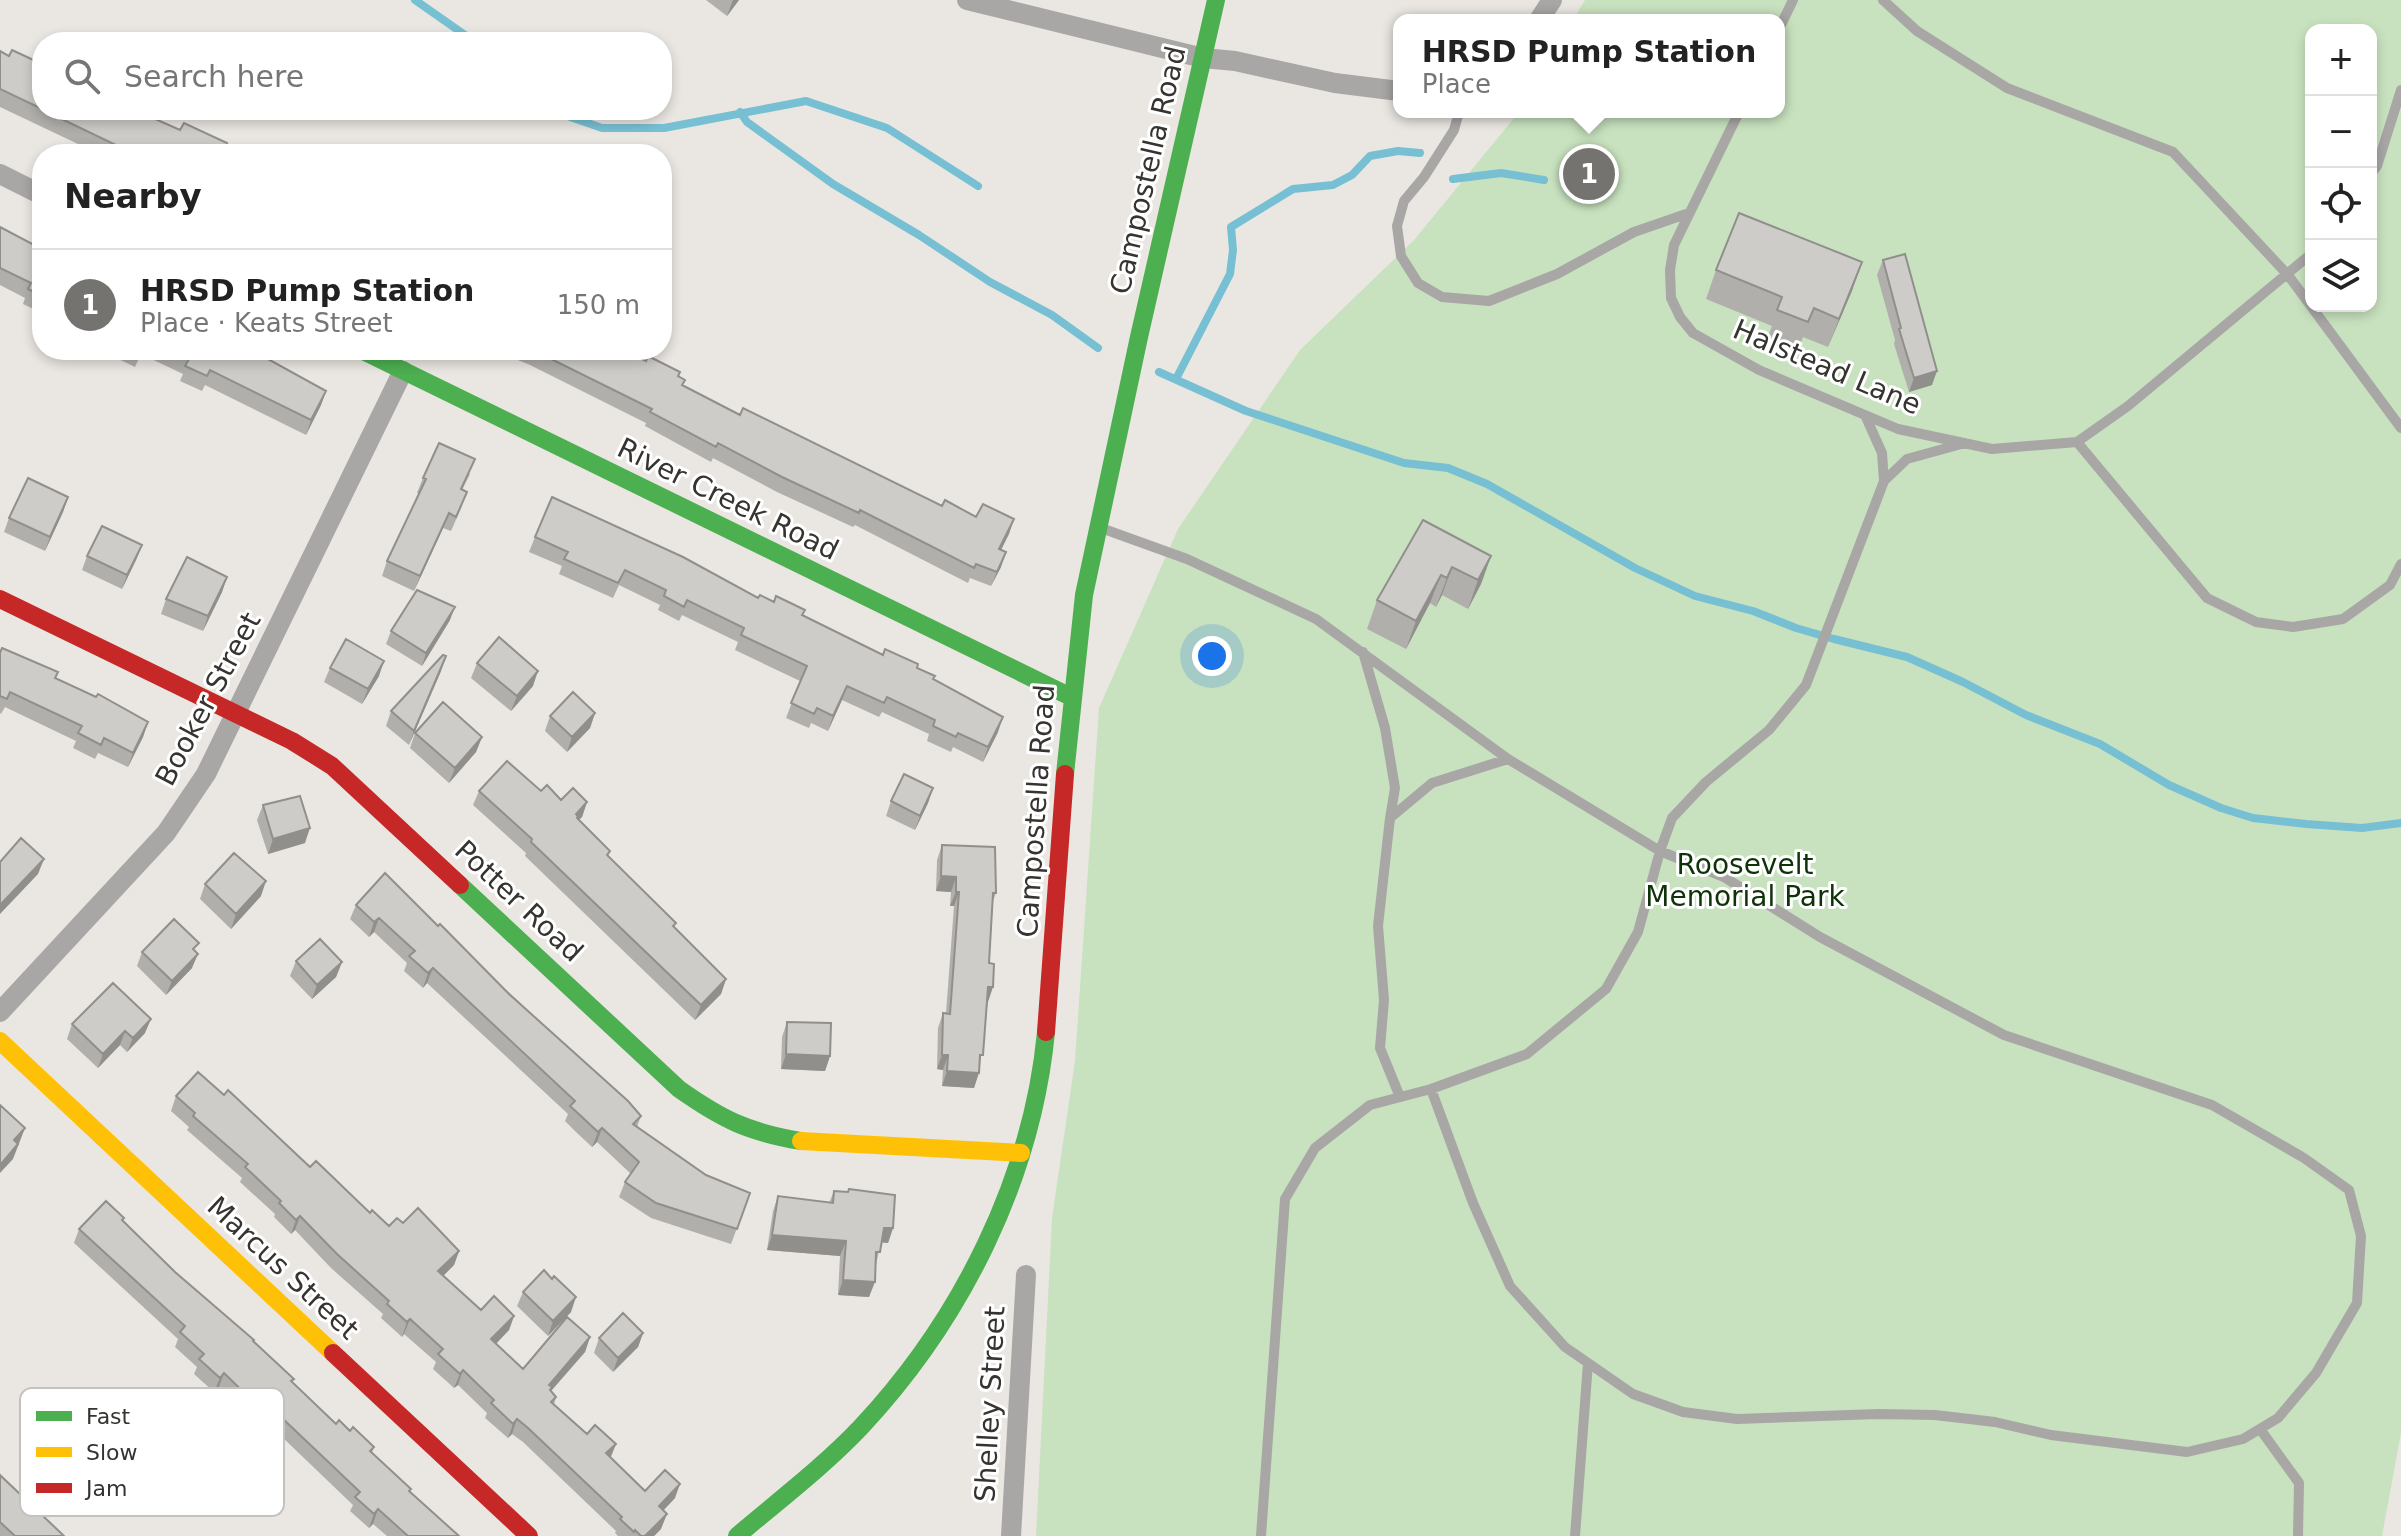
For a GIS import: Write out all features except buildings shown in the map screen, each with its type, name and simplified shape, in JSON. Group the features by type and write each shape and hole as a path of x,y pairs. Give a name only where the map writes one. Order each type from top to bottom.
{"street":[{"path":"967,0 1203,58 1235,61 1335,83 1393,90"},
{"name":"Campostella Road","path":"737,1536 860,1428 912,1365 969,1278 996,1222 1021,1153 1043,1065 1071,697 1084,595 1216,0"},
{"path":"0,174 32,190"},
{"name":"River Creek Road","path":"381,360 1071,697"},
{"name":"Booker Street","path":"0,1012 166,833 206,774 403,371"},
{"name":"Potter Road","path":"0,599 292,741 332,766 679,1089 716,1115 754,1132 800,1141 1021,1153"},
{"name":"Marcus Street","path":"0,1041 529,1536"},
{"name":"Shelley Street","path":"1011,1536 1026,1275"}],"lane":[{"path":"1883,0 1917,31 2007,88 2173,152 2288,275 2401,428"},
{"path":"2376,168 2401,90"},
{"path":"1457,118 1454,130 1424,177 1404,201 1397,226 1401,256 1418,283 1442,297 1489,301 1557,274 1634,232 1689,213"},
{"name":"Halstead Lane","path":"1736,118 1674,245 1671,298 1680,317 1693,333 1759,370 1898,429 1992,449 2077,442"},
{"path":"2305,259 2128,406 2077,442 2207,598 2256,622 2293,627 2343,619 2390,585 2401,564"},
{"path":"1865,415 1882,453 1884,481"},
{"path":"1261,1536 1285,1199 1315,1148 1370,1105 1431,1089 1527,1054 1606,989 1638,932 1672,818 1706,782 1769,730 1806,685 1884,481 1907,459 1965,443"},
{"path":"1099,527 1187,559 1316,619 1508,759 1660,851 1724,877 1820,937 2004,1035 2212,1105 2304,1158 2349,1190 2361,1236 2357,1303 2316,1373 2278,1418 2243,1439 2187,1452 2051,1435 1995,1422 1935,1415 1737,1419 1683,1412 1633,1394 1565,1347 1510,1286 1473,1203 1431,1089"},
{"path":"1363,652 1385,728 1395,788 1378,926 1384,1000 1380,1048 1400,1097"},
{"path":"1390,818 1432,783 1508,759"},
{"path":"1575,1536 1588,1363"},
{"path":"2260,1429 2299,1483 2298,1536"}],"green space":[{"name":"Roosevelt Memorial Park","path":"1585,0 2401,0 2401,1433 2382,1536 1036,1536 1052,1218 1075,1061 1099,708 1178,529 1300,350 1414,240 1514,118 1785,118 1785,14 1577,14"}],"waterway":[{"path":"415,0 461,32"},
{"path":"579,120 602,128 664,128 806,101 887,128 978,186"},
{"path":"740,112 747,122 833,184 990,282 1052,315 1098,348"},
{"path":"1176,379 1230,274 1233,250 1231,227 1293,189 1333,185 1352,175 1370,156 1398,151 1420,153"},
{"path":"1453,179 1501,173 1544,180"},
{"path":"1159,372 1246,411 1404,463 1448,468 1487,484 1635,568 1695,596 1753,611 1834,639 1907,657 2026,715 2100,744 2169,785 2221,808 2253,818 2306,824 2362,828 2401,823"}],"traffic: fast":[{"path":"1065,774 1084,595 1216,0"},
{"path":"381,360 1071,697"},
{"path":"460,885 679,1089 737,1123 801,1141"},
{"path":"737,1536 816,1470 861,1427 930,1341 960,1294 1008,1193 1038,1087 1046,1032"}],"traffic: slow":[{"path":"0,1041 333,1353"},
{"path":"801,1141 1021,1153"}],"traffic: jam":[{"path":"0,599 292,741 332,766 460,885"},
{"path":"1046,1032 1065,774"},
{"path":"333,1353 529,1536"}],"place":[{"name":"HRSD Pump Station","path":"1589,174"}]}
